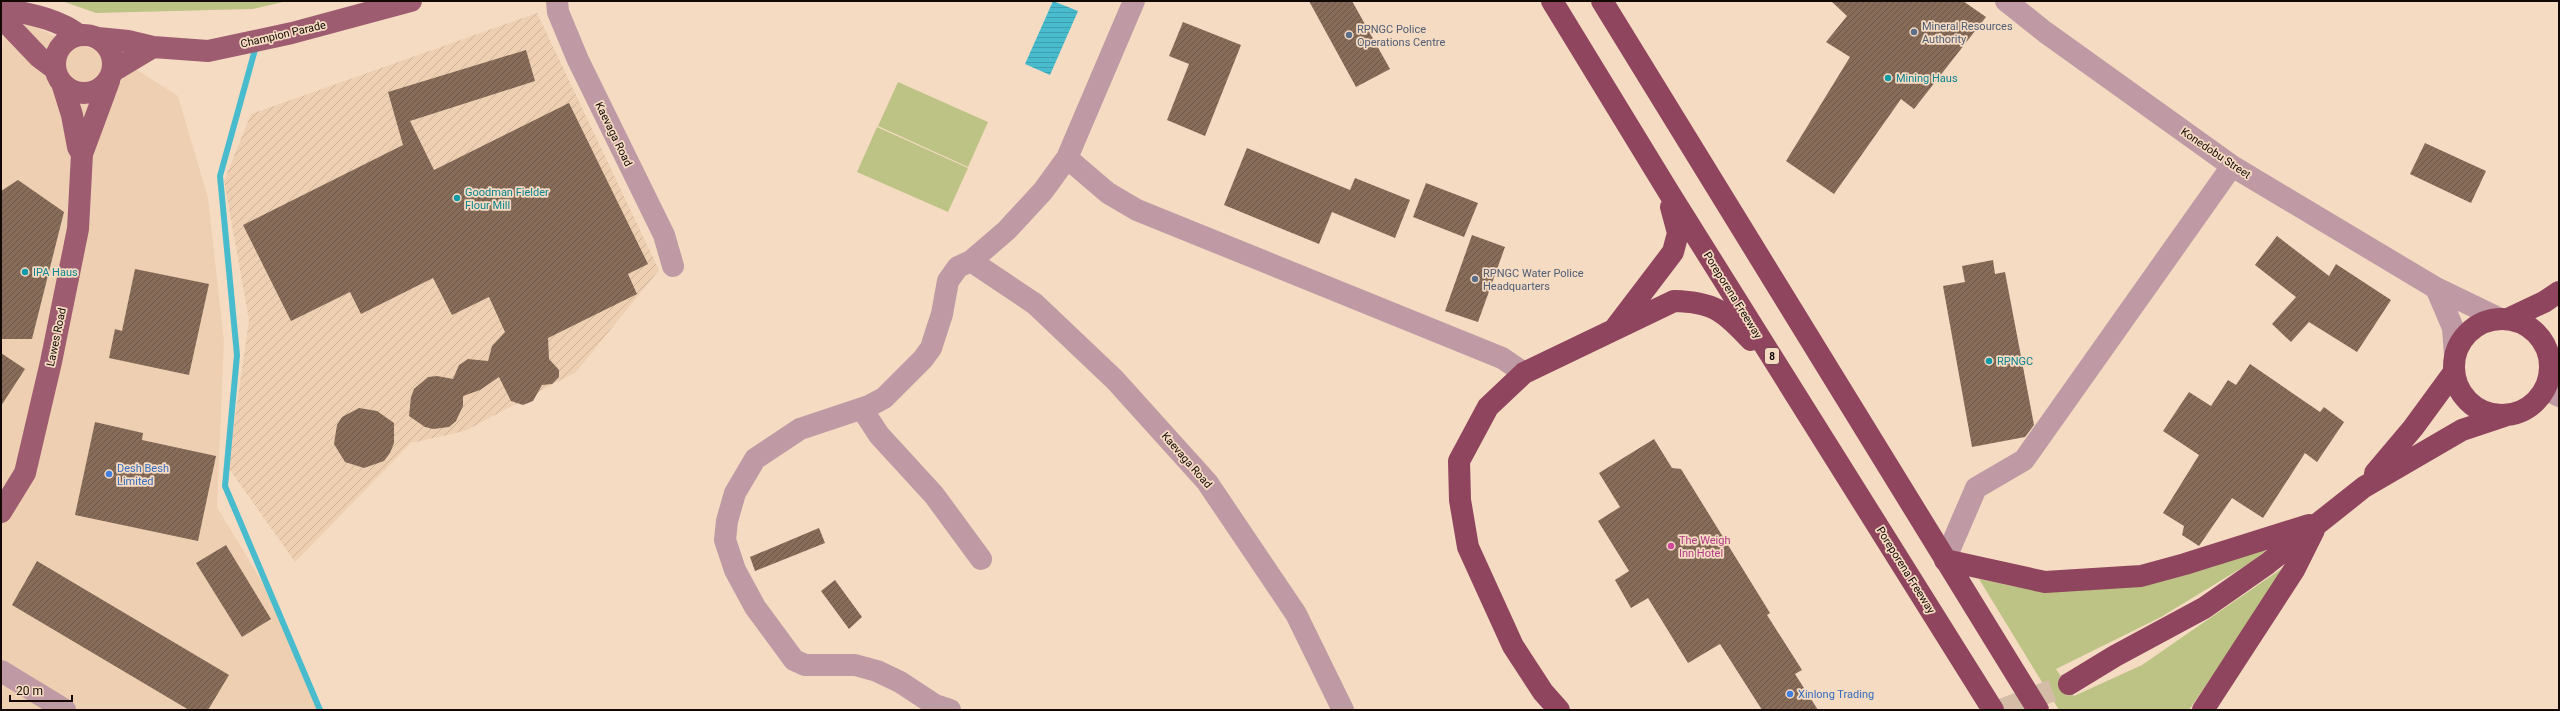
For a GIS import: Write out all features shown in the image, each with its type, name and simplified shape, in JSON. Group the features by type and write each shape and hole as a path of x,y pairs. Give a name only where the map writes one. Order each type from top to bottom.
{"highway":[{"name":"Poreporena Freeway","path":"1552,1 1668,191 1993,710"},
{"path":"1602,1 1944,560 2038,710"},
{"path":"1614,330 1673,252 1678,233 1668,191"},
{"path":"2364,487 2413,428 2454,363 2461,341 2471,330 2483,322 2503,318 2544,302 2559,292"},
{"path":"1559,710 1543,692 1513,646 1493,607 1468,547 1460,500 1459,461 1488,407 1524,373 1674,301 1700,302 1732,320 1784,376"},
{"path":"2503,318 2528,326 2543,340 2550,360 2551,389"},
{"path":"2069,684 2115,656 2204,608 2267,564 2364,487 2462,430 2528,408 2551,389 2559,362"},
{"path":"2454,363 2459,390 2470,404 2486,413 2504,416"},
{"path":"1944,560 2044,582 2141,576 2185,564 2318,522"},
{"path":"2202,710 2294,570 2318,522"}],"main road":[{"name":"Champion Parade","path":"1,8 56,22 89,37 139,42 153,47 208,51 292,33 411,1"},
{"path":"1,17 70,90 81,93 91,92 111,76 153,47"},
{"path":"58,76 55,58 60,47 68,39 89,37 110,52 111,76"},
{"name":"Lawes Road","path":"58,76 68,99 78,147 82,154"},
{"name":"Lawes Road","path":"1,512 25,473 51,362 78,229 82,154 111,76"}],"street":[{"name":"Kaevaga Road","path":"557,1 558,12 578,60 664,235 673,266"},
{"path":"950,710 935,705 900,682 877,671 842,664 805,665 794,660 755,607 735,570 725,540 727,521 736,493 755,459 800,429 862,409 884,398 923,359 931,348 942,314 948,281 958,267 971,260 1007,230 1043,191 1067,158 1134,1"},
{"name":"Konedobu Street","path":"2006,1 2045,32 2232,166 2436,288 2503,318"},
{"path":"1067,158 1108,193 1137,210 1502,358 1524,373"},
{"path":"1944,560 1976,488 2024,460 2232,166"},
{"name":"Kaevaga Road","path":"971,260 1035,304 1115,380 1207,482 1296,614 1342,710"},
{"path":"2436,288 2453,328 2454,363"},
{"path":"862,409 879,435 934,495 981,559"},
{"path":"1,671 65,710"}],"shaded area":[{"path":"1,11 64,40 115,56 178,96 208,198 224,341 217,507 270,595 320,710 1,710"},
{"name":"Goodman Fielder Flour Mill","path":"537,13 659,270 576,372 465,431 411,443 295,562 228,467 249,320 224,181 251,114"}],"green space":[{"path":"62,1 287,1 253,9 96,13"},
{"path":"898,82 988,122 968,167 878,126"},
{"path":"877,127 968,168 948,212 857,172"},
{"path":"2264,546 2269,548 2253,561 2161,617 2056,669 2074,696 2142,665 2287,565 2189,710 2059,710 1979,579 2017,587 2156,580 2213,567"}],"water":[{"path":"1053,1 1078,11 1050,75 1025,64"}],"building":[{"name":"RPNGC Police Operations Centre","path":"1309,1 1352,1 1390,69 1356,87"},
{"name":"Mining Haus","path":"1831,1 1963,1 1986,17 1914,109 1901,99 1834,194 1786,161 1850,57 1826,42 1847,16"},
{"path":"1183,22 1241,45 1205,136 1167,120 1189,64 1169,56"},
{"name":"Goodman Fielder Flour Mill","path":"526,50 535,81 410,121 434,170 569,103 648,264 628,274 637,294 548,338 549,359 559,370 559,377 552,384 542,385 533,401 523,405 511,401 499,377 480,390 463,396 463,406 456,421 449,427 433,429 425,427 409,416 411,397 414,389 428,377 437,376 453,379 459,365 468,359 488,361 492,346 505,332 489,297 452,315 433,278 361,314 350,292 291,321 243,225 403,145 388,92"},
{"path":"2425,143 2486,171 2471,203 2410,174"},
{"path":"1247,148 1350,190 1355,178 1410,200 1395,238 1332,212 1319,244 1224,205"},
{"name":"IPA Haus","path":"18,180 64,212 32,339 1,339 1,191"},
{"path":"1426,183 1478,203 1464,237 1413,217"},
{"name":"RPNGC Water Police Headquarters","path":"1472,235 1505,247 1478,322 1445,311"},
{"path":"2277,236 2329,276 2336,264 2391,300 2357,352 2309,322 2291,342 2272,324 2296,297 2255,265"},
{"name":"RPNGC","path":"1993,260 1995,274 2005,272 2034,425 2025,437 1972,447 1943,286 1965,282 1962,266"},
{"path":"135,269 209,284 189,375 109,358 115,329 122,331"},
{"path":"1,353 25,369 1,406"},
{"path":"2250,364 2320,412 2324,407 2344,422 2317,462 2305,453 2263,518 2232,498 2199,546 2182,535 2184,526 2163,513 2199,455 2163,431 2189,392 2211,406 2228,380 2236,385"},
{"path":"359,408 377,411 394,423 394,443 390,453 384,461 364,468 345,462 334,444 337,425 342,417"},
{"path":"95,422 143,433 142,440 216,456 198,541 75,515"},
{"name":"The Weigh Inn Hotel","path":"1654,439 1672,468 1681,469 1770,613 1767,615 1802,670 1795,674 1818,710 1762,710 1720,644 1688,663 1648,598 1631,608 1615,580 1629,571 1598,521 1620,507 1599,473"},
{"path":"819,528 825,543 755,571 750,557"},
{"path":"226,545 271,619 242,637 196,563"},
{"path":"37,561 229,675 208,710 189,710 12,605"},
{"path":"835,580 862,617 849,629 821,591"}],"waterway":[{"path":"256,46 220,176 237,355 225,486 320,710"}],"tunnel":[{"path":"2001,710 2069,684"}],"place":[{"name":"Mineral Resources Authority","path":"1914,32"},
{"name":"RPNGC Police Operations Centre","path":"1349,35"},
{"name":"Mining Haus","path":"1888,78"},
{"name":"Goodman Fielder Flour Mill","path":"457,198"},
{"name":"IPA Haus","path":"25,272"},
{"name":"RPNGC Water Police Headquarters","path":"1475,279"},
{"name":"RPNGC","path":"1989,361"},
{"name":"Desh Besh Limited","path":"109,474"},
{"name":"The Weigh Inn Hotel","path":"1671,546"},
{"name":"Xinlong Trading","path":"1790,694"}]}
